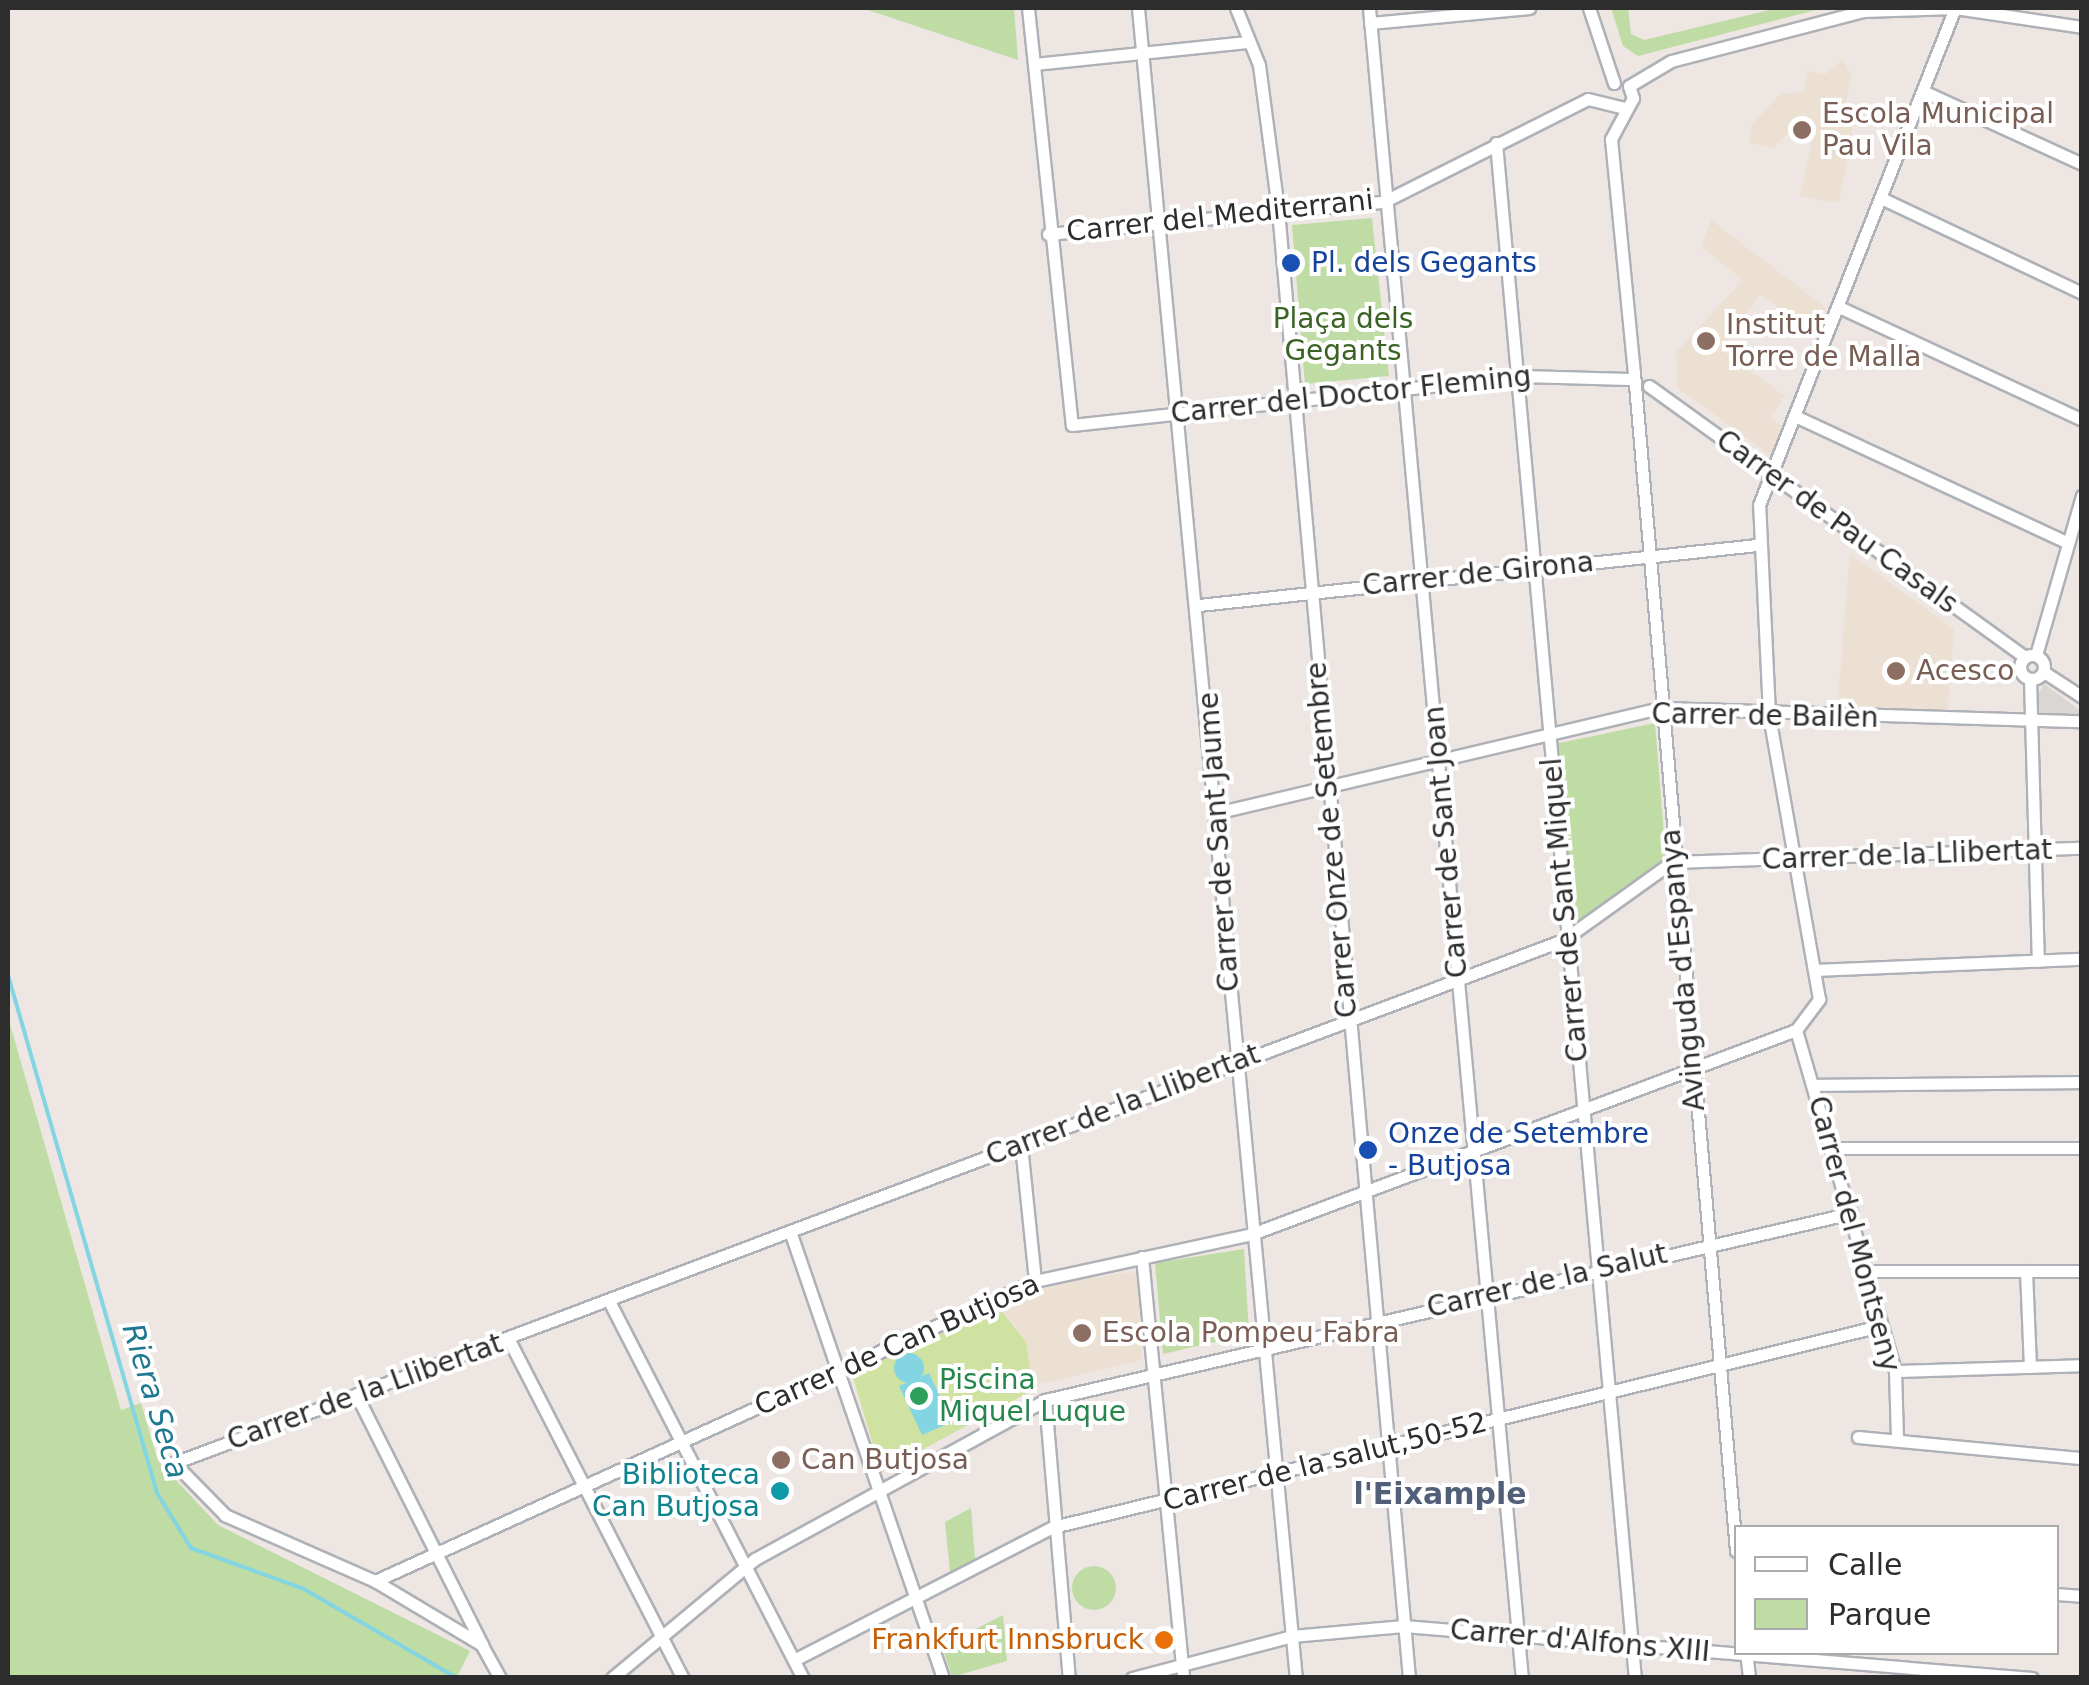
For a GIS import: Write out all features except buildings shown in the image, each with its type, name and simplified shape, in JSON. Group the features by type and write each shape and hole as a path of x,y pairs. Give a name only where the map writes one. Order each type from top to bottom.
{"street":[{"path":"1028,8 1048,234"},
{"name":"Carrer de Sant Jaume","path":"1138,8 1220,812 1236,1060 1296,1678"},
{"name":"Carrer Onze de Setembre","path":"1236,8 1248,42 1278,210 1347,1022 1409,1678"},
{"name":"Carrer de Sant Joan","path":"1369,8 1400,390 1441,764 1522,1678"},
{"path":"1370,23 1530,8"},
{"path":"1589,8 1614,83 1609,102 1623,108"},
{"path":"1614,83 1629,86 1670,61 1863,11 1955,8 2082,26"},
{"path":"1796,1030 1818,999 1769,714 1757,545 1769,473 1925,92 1955,8"},
{"path":"1035,64 1248,42"},
{"name":"Avinguda d'Espanya","path":"1629,86 1611,139 1734,1530"},
{"path":"1925,92 2082,164"},
{"name":"Carrer del Mediterrani","path":"1048,234 1383,202 1588,99 1609,102"},
{"name":"Carrer de Sant Miquel","path":"1496,143 1520,376 1563,940 1636,1678"},
{"path":"1881,198 2082,294"},
{"name":"Carrer del Doctor Fleming","path":"1048,234 1072,425 1520,376 1631,380"},
{"path":"1839,307 2082,420"},
{"name":"Carrer de Pau Casals","path":"1631,380 1649,386 2030,656"},
{"path":"1795,416 2066,542"},
{"path":"2038,961 2030,849 2030,679 2020,668 2030,656 2082,496"},
{"name":"Carrer de Girona","path":"1199,605 1533,566 1646,559 1757,545"},
{"path":"2030,656 2044,672 2082,697"},
{"path":"2030,679 2044,672"},
{"name":"Carrer de Bailèn","path":"1220,812 1441,764 1661,708 2082,721"},
{"name":"Carrer de la Llibertat","path":"375,1581 226,1515 174,1464 610,1303 1236,1060 1563,940 1672,862 2082,848"},
{"path":"1814,970 2082,959"},
{"name":"Carrer de Can Butjosa","path":"375,1581 1035,1281 1252,1234 1364,1196 1582,1106 1796,1030"},
{"name":"Carrer del Montseny","path":"1796,1030 1852,1212 1895,1371 1897,1439"},
{"path":"1812,1085 2082,1082"},
{"path":"1021,1146 1035,1281"},
{"path":"1832,1148 2082,1148"},
{"name":"Carrer de la Salut","path":"612,1678 746,1564 1045,1400 1153,1370 1852,1212"},
{"path":"791,1234 943,1678"},
{"path":"1142,1257 1183,1678"},
{"path":"1865,1271 2082,1271"},
{"path":"2026,1271 2030,1367"},
{"path":"610,1303 804,1678"},
{"name":"Carrer de la salut,50-52","path":"794,1660 1054,1527 1498,1419 1718,1360 1880,1326"},
{"path":"508,1340 683,1678"},
{"path":"1895,1371 2082,1365"},
{"path":"356,1396 500,1678"},
{"path":"1045,1400 1069,1678"},
{"path":"1858,1437 2082,1458"},
{"path":"375,1581 482,1645"},
{"name":"Carrer d'Alfons XIII","path":"1132,1678 1183,1661 1292,1636 1404,1626 1734,1652"},
{"name":"Carrer d'Alfons XIII","path":"1763,1655 1912,1673 2032,1678"}],"shaded area":[{"name":"Escola Municipal Pau Vila","path":"1843,59 1851,75 1845,108 1830,107 1827,122 1853,128 1839,203 1800,196 1813,137 1789,133 1772,148 1749,143 1752,124 1781,94 1804,92 1807,71 1826,74"},
{"name":"Institut Torre de Malla","path":"1711,220 1826,308 1808,330 1761,294 1720,349 1785,396 1770,417 1782,426 1771,456 1678,388 1676,352 1743,280 1701,247"},
{"name":"Acesco","path":"1850,554 1954,629 1947,715 1837,714"},
{"path":"2044,684 2081,711 2079,718 2039,720 2030,710"},
{"name":"Escola Pompeu Fabra","path":"1130,1272 1138,1275 1142,1360 1035,1385 1015,1324 998,1306 1046,1285"}],"green space":[{"path":"862,8 1014,8 1018,60"},
{"path":"1611,8 1628,8 1631,34 1644,40 1778,8 1824,8 1638,56 1623,46"},
{"name":"Plaça dels Gegants","path":"1372,218 1389,376 1305,384 1292,225"},
{"path":"1655,723 1666,860 1571,927 1555,744"},
{"path":"8,1017 121,1410 141,1403 158,1461 218,1525 470,1651 457,1677 8,1677"},
{"path":"1244,1249 1249,1334 1163,1354 1155,1263"},
{"name":"Piscina Miquel Luque","path":"998,1306 1026,1342 1033,1390 881,1472 852,1374"},
{"path":"971,1508 975,1559 950,1572 945,1522"},
{"path":"1094,1566 1109,1573 1116,1588 1109,1603 1094,1610 1079,1603 1072,1588 1079,1573"},
{"path":"1003,1615 1007,1661 952,1677 942,1646"}],"water":[{"path":"909,1353 920,1357 924,1368 920,1379 909,1383 898,1379 894,1368 898,1357"},
{"path":"929,1373 952,1422 922,1435 899,1386"}],"waterway":[{"name":"Riera Seca","path":"8,975 157,1493 191,1548 304,1589 457,1678"}],"place":[{"name":"Escola Municipal Pau Vila","path":"1802,130"},
{"name":"Pl. dels Gegants","path":"1291,263"},
{"name":"Institut Torre de Malla","path":"1706,341"},
{"name":"Acesco","path":"1896,671"},
{"name":"Onze de Setembre - Butjosa","path":"1368,1150"},
{"name":"Escola Pompeu Fabra","path":"1082,1333"},
{"name":"Piscina Miquel Luque","path":"919,1396"},
{"name":"Can Butjosa","path":"781,1460"},
{"name":"Biblioteca Can Butjosa","path":"780,1491"},
{"name":"Frankfurt Innsbruck","path":"1164,1640"}],"district":[{"name":"l'Eixample","path":"1440,1494"}]}
